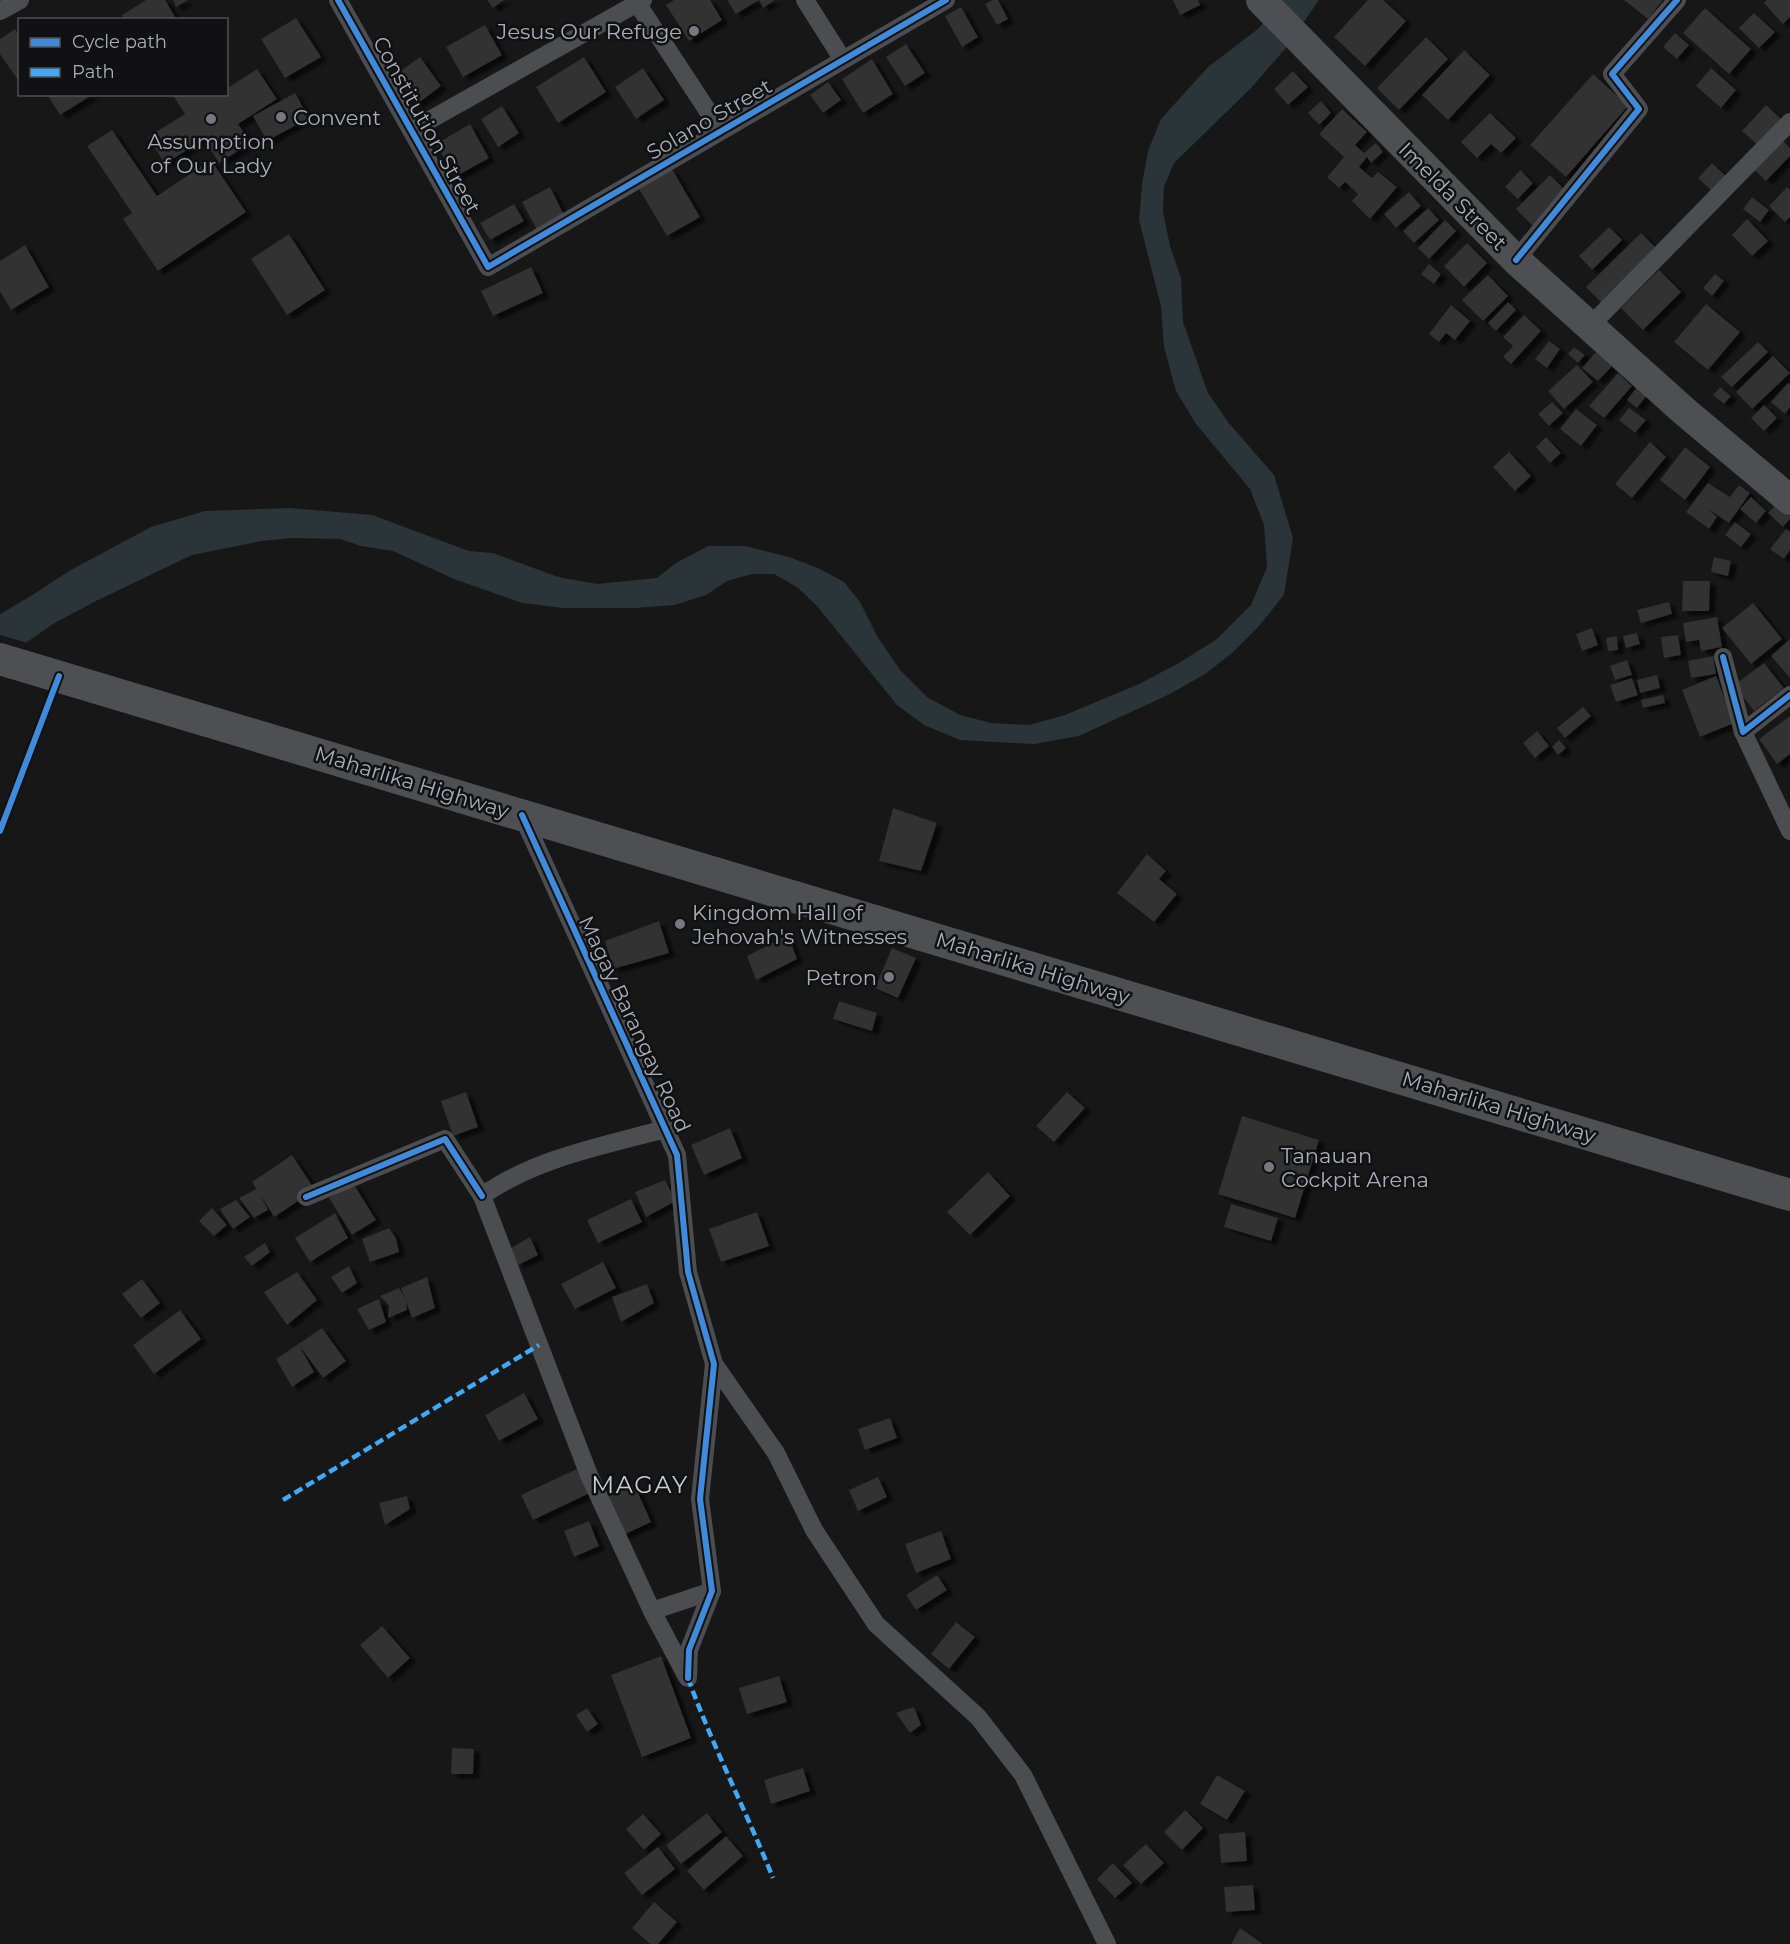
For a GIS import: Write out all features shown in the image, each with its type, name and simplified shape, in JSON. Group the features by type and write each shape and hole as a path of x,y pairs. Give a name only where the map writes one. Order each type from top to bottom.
{"highway":[{"name":"Maharlika Highway","path":"0,659 1790,1194"}],"main road":[{"name":"Imelda Street","path":"1261,0 1516,260 1684,411 1790,500"}],"street":[{"path":"0,11 20,0"},
{"name":"Constitution Street","path":"338,0 488,267"},
{"path":"805,0 843,60"},
{"name":"Solano Street","path":"488,267 946,0"},
{"path":"1516,260 1639,110 1612,74 1677,0"},
{"path":"412,130 639,1 721,131"},
{"path":"1590,326 1790,122"},
{"path":"1723,657 1743,732 1790,831"},
{"path":"1743,732 1790,695"},
{"name":"Magay Barangay Road","path":"522,815 677,1155 688,1272 714,1364 700,1498 712,1591 689,1650 688,1678 652,1611"},
{"path":"482,1196 504,1180 567,1155 665,1129"},
{"path":"306,1197 445,1139 482,1196 589,1475 652,1611 712,1591"},
{"path":"714,1364 776,1453 814,1530 876,1624 978,1717 1023,1775 1107,1944"}],"shaded area":[{"path":"1282,0 1319,0 1285,49 1250,89 1174,163 1164,187 1163,212 1170,246 1181,278 1183,322 1208,393 1228,422 1274,475 1293,538 1284,595 1259,626 1232,653 1205,674 1170,694 1079,736 1034,744 960,740 924,725 897,705 817,606 797,587 774,574 752,574 727,581 706,595 675,605 635,608 564,608 522,603 454,579 393,551 361,546 340,539 291,538 262,541 192,555 53,624 0,661 0,614 69,571 151,527 205,511 290,508 372,515 469,551 493,553 558,577 597,584 657,578 676,563 708,546 745,546 789,557 818,568 844,582 860,602 877,636 900,670 927,697 960,715 991,723 1029,725 1065,715 1139,684 1217,639 1251,605 1267,567 1264,525 1250,489 1196,424 1176,391 1164,347 1161,306 1139,220 1148,151 1161,119 1208,67 1258,29"}],"pier":[{"path":"0,635 31,644 0,664"}],"building":[{"path":"146,0 165,0 176,18 124,18 122,15"},
{"path":"173,0 188,0 176,7"},
{"path":"487,0 504,0 493,8"},
{"name":"Jesus Our Refuge","path":"674,0 710,0 722,20 689,41 666,5"},
{"path":"727,0 759,0 736,14"},
{"path":"759,0 775,0 763,8"},
{"path":"998,0 1008,19 997,25 985,4"},
{"path":"1173,0 1198,0 1200,5 1180,15"},
{"path":"1368,0 1383,0 1406,21 1365,66 1334,37"},
{"path":"1624,0 1663,0 1648,19"},
{"path":"1767,0 1790,0 1790,17 1783,24 1764,3"},
{"path":"961,7 978,37 962,47 945,16"},
{"path":"1705,8 1751,49 1729,74 1683,33"},
{"path":"1754,13 1775,32 1759,48 1739,28"},
{"path":"296,18 321,57 285,78 261,39"},
{"path":"485,25 502,55 463,77 446,47"},
{"path":"15,29 18,33 18,80 0,54 0,39"},
{"path":"1675,33 1689,45 1677,59 1663,47"},
{"path":"1426,37 1448,59 1399,110 1377,88"},
{"path":"906,44 925,73 905,86 886,57"},
{"path":"1464,50 1490,75 1448,120 1422,95"},
{"path":"420,57 441,86 417,104 395,75"},
{"path":"584,57 606,92 558,123 536,87"},
{"path":"872,59 893,94 863,113 842,79"},
{"path":"643,68 664,100 636,119 615,87"},
{"path":"1711,68 1736,90 1721,108 1696,86"},
{"name":"Assumption of Our Lady","path":"257,69 277,99 238,124 251,143 219,163 204,139 165,164 148,137 185,114 173,96 228,96 228,88"},
{"path":"1293,71 1308,87 1288,105 1274,89"},
{"path":"1593,74 1628,106 1566,177 1530,145"},
{"path":"828,82 841,100 823,113 810,95"},
{"name":"Convent","path":"295,93 309,118 267,141 253,116"},
{"path":"48,96 91,96 60,115"},
{"path":"1321,101 1331,113 1319,125 1308,113"},
{"path":"1766,105 1781,119 1758,145 1742,131"},
{"path":"502,106 519,133 498,147 481,119"},
{"path":"1342,109 1367,132 1355,145 1364,153 1376,143 1383,152 1371,163 1367,157 1359,167 1372,178 1378,172 1397,187 1370,219 1352,201 1358,194 1345,182 1339,188 1327,177 1344,157 1319,134"},
{"path":"1490,113 1516,138 1501,153 1491,144 1477,158 1461,142"},
{"path":"470,124 489,158 455,177 436,144"},
{"path":"112,130 157,196 211,160 246,212 158,271 123,219 132,213 87,146"},
{"path":"1783,141 1790,148 1790,156 1766,181 1755,170"},
{"path":"1712,163 1729,179 1715,194 1698,178"},
{"path":"672,169 700,217 667,236 639,189"},
{"path":"1520,170 1533,183 1518,199 1505,187"},
{"path":"1550,175 1568,193 1534,227 1516,209"},
{"path":"550,187 564,215 537,230 522,202"},
{"path":"1787,187 1790,190 1790,217 1785,222 1769,206"},
{"path":"1409,192 1421,206 1396,228 1384,214"},
{"path":"1752,197 1769,210 1760,222 1743,209"},
{"path":"514,204 524,221 490,240 480,223"},
{"path":"1428,208 1439,220 1414,243 1403,231"},
{"path":"1747,219 1768,241 1752,256 1732,235"},
{"path":"1445,220 1456,231 1429,259 1418,248"},
{"path":"1609,227 1622,240 1592,270 1579,256"},
{"path":"1641,233 1661,253 1606,307 1586,287"},
{"path":"289,234 325,290 287,315 251,259"},
{"path":"1467,243 1487,263 1464,287 1444,266"},
{"path":"25,245 49,287 11,310 0,291 0,261"},
{"path":"1429,264 1441,274 1434,284 1421,274"},
{"path":"531,267 543,293 493,316 481,291"},
{"path":"1659,270 1681,292 1643,330 1621,308"},
{"path":"1715,274 1724,281 1712,296 1703,288"},
{"path":"1488,275 1508,296 1483,321 1462,300"},
{"path":"1508,302 1516,310 1496,331 1488,323"},
{"path":"1706,304 1740,332 1708,370 1674,342"},
{"path":"1451,305 1470,321 1455,340 1446,333 1439,342 1429,334"},
{"path":"1524,315 1541,331 1511,364 1503,357 1513,346 1503,337"},
{"path":"1549,341 1560,349 1547,368 1535,359"},
{"path":"1758,342 1768,352 1732,387 1721,377"},
{"path":"1574,347 1585,355 1578,363 1568,354"},
{"path":"1596,352 1612,366 1598,381 1582,368"},
{"path":"1773,356 1790,373 1752,409 1736,392"},
{"path":"1577,365 1593,382 1564,409 1548,391"},
{"path":"1618,373 1632,386 1604,418 1589,406"},
{"path":"1788,383 1790,385 1790,407 1785,414 1771,402"},
{"path":"1637,387 1647,395 1637,408 1627,400"},
{"path":"1720,387 1731,396 1724,404 1713,395"},
{"path":"1552,402 1563,413 1549,426 1538,414"},
{"path":"1764,405 1777,418 1764,431 1751,418"},
{"path":"1629,408 1646,420 1635,433 1619,420"},
{"path":"1576,409 1597,425 1581,446 1560,429"},
{"path":"1546,437 1561,453 1550,463 1536,447"},
{"path":"1650,442 1666,457 1632,498 1615,484"},
{"path":"1685,447 1710,467 1685,500 1660,480"},
{"path":"1509,452 1531,476 1515,491 1493,467"},
{"path":"1708,483 1730,497 1739,485 1750,493 1729,523 1708,509 1717,517 1709,529 1686,512"},
{"path":"1751,497 1766,511 1756,523 1740,509"},
{"path":"1777,504 1790,516 1783,527 1768,513"},
{"path":"1735,522 1751,534 1741,547 1725,535"},
{"path":"1786,529 1790,532 1790,550 1784,559 1770,549"},
{"path":"1714,557 1731,561 1728,576 1711,572"},
{"path":"1683,581 1710,581 1709,611 1682,611"},
{"path":"1669,602 1672,614 1641,623 1637,610"},
{"path":"1753,603 1782,639 1751,664 1722,628"},
{"path":"1717,617 1722,647 1701,651 1699,640 1686,642 1683,623"},
{"path":"1592,628 1598,645 1582,651 1576,634"},
{"path":"1637,633 1640,644 1626,648 1623,636"},
{"path":"1678,635 1681,655 1664,658 1661,637"},
{"path":"1617,636 1618,650 1608,651 1606,638"},
{"path":"1790,639 1790,678 1771,656"},
{"path":"1713,656 1716,674 1691,678 1688,661"},
{"path":"1627,660 1632,675 1615,680 1610,666"},
{"path":"1764,663 1784,688 1754,711 1734,685"},
{"path":"1657,675 1660,688 1640,693 1637,680"},
{"path":"1716,676 1734,723 1700,737 1682,690"},
{"path":"1632,678 1638,695 1616,702 1610,685"},
{"path":"1663,695 1665,703 1643,708 1641,700"},
{"path":"1583,707 1591,716 1565,738 1557,728"},
{"path":"1790,716 1790,754 1777,764 1759,739"},
{"path":"1537,731 1549,746 1535,758 1523,743"},
{"path":"1559,740 1566,748 1558,755 1552,747"},
{"path":"893,808 937,823 921,871 879,861"},
{"path":"1147,854 1166,871 1159,879 1177,894 1154,922 1117,893"},
{"path":"659,921 669,953 613,969 605,941"},
{"path":"788,935 797,959 756,980 747,956"},
{"path":"892,948 916,958 898,998 875,988"},
{"path":"839,1001 877,1013 872,1031 833,1019"},
{"path":"466,1092 478,1127 453,1136 441,1101"},
{"path":"1067,1092 1085,1108 1054,1142 1036,1126"},
{"name":"Tanauan Cockpit Arena","path":"1242,1116 1319,1140 1295,1218 1218,1194"},
{"path":"730,1128 742,1158 704,1175 691,1145"},
{"path":"292,1155 315,1190 274,1217 260,1194 268,1210 254,1218 239,1198 256,1189 252,1182"},
{"path":"988,1172 1010,1196 970,1235 947,1212"},
{"path":"665,1180 676,1201 646,1217 635,1192"},
{"path":"353,1183 376,1220 352,1235 329,1198"},
{"path":"631,1199 642,1222 598,1243 587,1220"},
{"path":"236,1200 250,1217 233,1229 220,1209"},
{"path":"1231,1204 1278,1218 1271,1241 1224,1227"},
{"path":"212,1208 227,1225 214,1236 199,1221"},
{"path":"757,1212 769,1246 721,1262 709,1229"},
{"path":"335,1213 348,1238 310,1262 295,1238"},
{"path":"389,1228 396,1238 399,1252 370,1262 362,1239"},
{"path":"530,1237 538,1255 518,1265 511,1248"},
{"path":"265,1243 270,1252 252,1266 244,1257"},
{"path":"603,1262 616,1288 575,1309 561,1284"},
{"path":"349,1266 357,1283 342,1293 331,1277"},
{"path":"297,1272 317,1300 287,1325 264,1292"},
{"path":"427,1277 435,1308 412,1318 401,1288"},
{"path":"142,1279 160,1303 141,1318 122,1294"},
{"path":"647,1284 654,1303 621,1322 612,1297"},
{"path":"399,1288 406,1300 407,1310 388,1318 389,1306 380,1296"},
{"path":"379,1299 386,1322 369,1330 357,1309"},
{"path":"180,1310 201,1339 154,1374 133,1345"},
{"path":"322,1328 346,1361 323,1378 299,1345 314,1372 292,1387 276,1359"},
{"path":"524,1393 538,1419 499,1441 485,1415"},
{"path":"890,1418 897,1438 865,1450 858,1429"},
{"path":"581,1467 592,1492 533,1520 521,1495"},
{"path":"878,1477 887,1497 858,1511 849,1490"},
{"path":"634,1484 651,1522 623,1535 606,1498"},
{"path":"407,1496 410,1509 385,1525 379,1503"},
{"path":"589,1521 599,1546 574,1557 564,1531"},
{"path":"941,1531 951,1559 916,1573 905,1544"},
{"path":"937,1575 947,1590 916,1610 906,1595"},
{"path":"956,1622 975,1637 949,1669 931,1654"},
{"path":"382,1626 410,1658 388,1678 360,1645"},
{"path":"661,1656 691,1738 642,1757 611,1675"},
{"path":"779,1676 787,1702 747,1714 739,1688"},
{"path":"914,1707 921,1725 910,1733 896,1713"},
{"path":"587,1708 598,1724 587,1732 576,1715"},
{"path":"452,1748 474,1749 473,1774 451,1774"},
{"path":"803,1768 810,1791 771,1804 764,1780"},
{"path":"1217,1775 1245,1791 1227,1820 1200,1804"},
{"path":"1185,1810 1203,1828 1182,1850 1164,1832"},
{"path":"707,1813 722,1832 681,1864 666,1845"},
{"path":"643,1814 661,1834 644,1850 626,1829"},
{"path":"1245,1832 1247,1861 1221,1863 1219,1834"},
{"path":"726,1836 743,1856 704,1890 687,1871"},
{"path":"1146,1844 1164,1863 1141,1884 1123,1865"},
{"path":"658,1847 675,1869 642,1895 624,1873"},
{"path":"1113,1863 1132,1883 1115,1898 1097,1879"},
{"path":"1253,1885 1255,1910 1226,1912 1224,1887"},
{"path":"654,1902 677,1922 658,1944 650,1944 632,1928"},
{"path":"1240,1928 1263,1944 1231,1944"}],"marked path":[{"path":"283,1500 539,1345"},
{"path":"688,1678 773,1878"}],"cycle path":[{"path":"338,0 488,267 946,0"},
{"path":"1516,260 1639,109 1612,74 1677,0"},
{"path":"1723,657 1743,732 1790,695"},
{"path":"0,831 59,676"},
{"path":"522,815 677,1155 688,1272 714,1364 700,1499 712,1591 689,1650 688,1678"},
{"path":"306,1197 445,1139 482,1196"}],"place":[{"name":"Jesus Our Refuge","path":"694,31"},
{"name":"Convent","path":"281,117"},
{"name":"Assumption of Our Lady","path":"211,119"},
{"name":"Kingdom Hall of Jehovah's Witnesses","path":"680,924"},
{"name":"Petron","path":"889,977"},
{"name":"Tanauan Cockpit Arena","path":"1269,1167"}],"district":[{"name":"MAGAY","path":"640,1484"}]}
